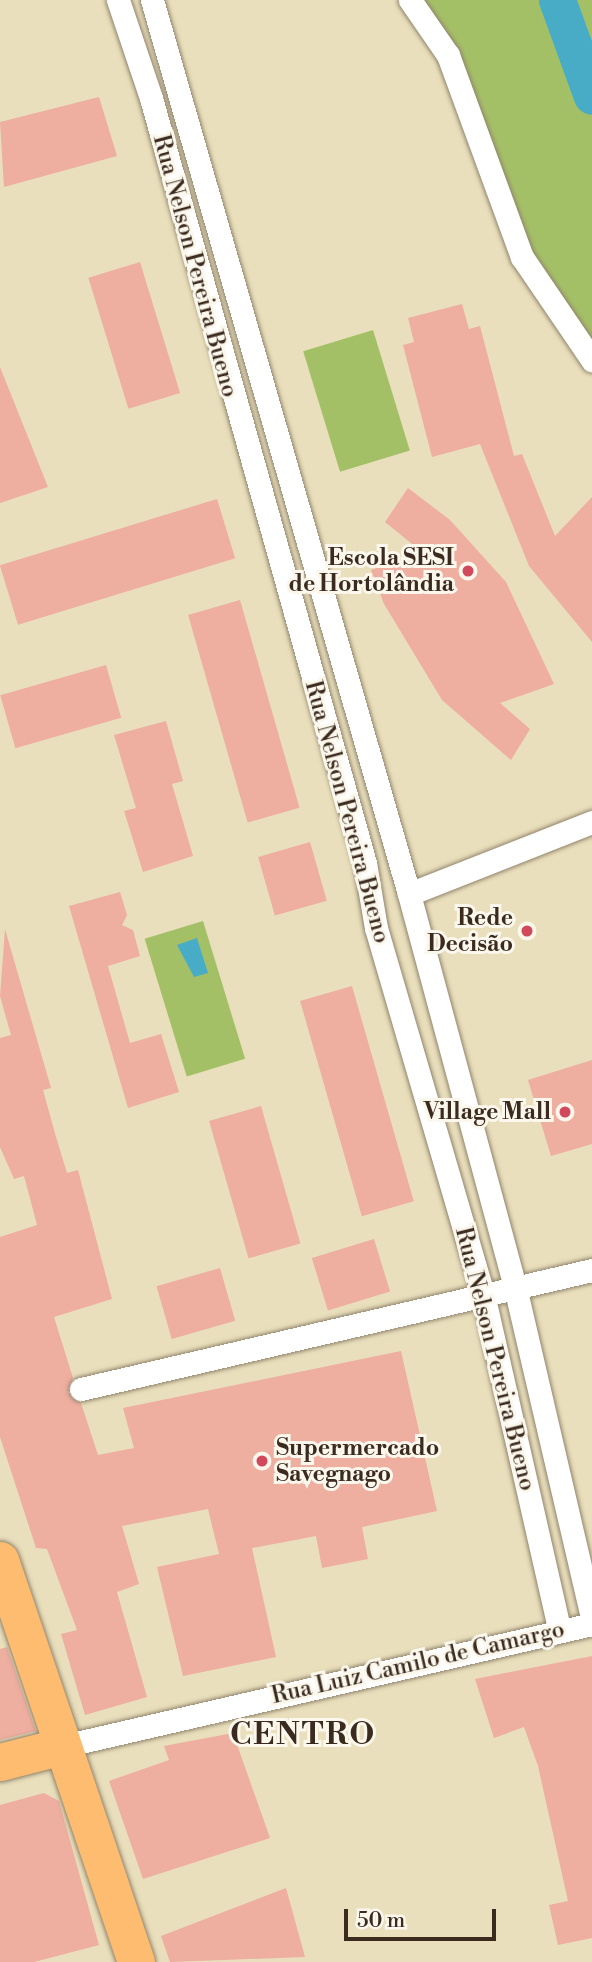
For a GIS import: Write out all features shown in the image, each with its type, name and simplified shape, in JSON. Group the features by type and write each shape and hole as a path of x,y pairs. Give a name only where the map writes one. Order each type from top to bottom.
{"main road":[{"path":"0,1560 59,1747 136,1962"},
{"name":"Rua Luiz Camilo de Camargo","path":"0,1762 59,1747"}],"street":[{"name":"Rua Nelson Pereira Bueno","path":"118,0 151,97 365,863 376,928 484,1298 559,1629"},
{"name":"Rua Nelson Pereira Bueno","path":"152,0 409,894 518,1298 592,1617"},
{"path":"410,0 448,55 522,257 592,360"},
{"path":"409,894 592,822"},
{"path":"518,1298 592,1270"},
{"path":"81,1389 484,1298 518,1298 592,1286"},
{"name":"Rua Luiz Camilo de Camargo","path":"59,1747 559,1629 592,1624"}],"green space":[{"path":"417,0 592,0 592,341 529,258"},
{"path":"373,330 410,450 340,472 303,351"},
{"path":"203,921 245,1059 187,1077 145,939"}],"water":[{"path":"197,938 208,973 194,977 177,945"}],"building":[{"path":"99,97 117,156 4,187 0,122"},
{"path":"140,262 180,393 128,409 88,278"},
{"path":"462,304 469,329 480,326 514,456 522,454 555,536 592,497 592,642 529,566 480,444 432,457 403,345 414,342 408,318"},
{"path":"0,367 48,487 0,503"},
{"path":"408,488 450,520 506,582 554,684 500,703 530,729 511,760 442,700 384,604 371,570 422,552 385,522"},
{"path":"217,499 235,558 18,625 0,565"},
{"path":"240,600 300,808 248,823 188,615"},
{"path":"106,665 121,718 15,748 0,695"},
{"path":"166,721 183,781 172,784 193,856 143,872 124,811 136,808 114,735"},
{"path":"310,842 327,901 275,916 258,857"},
{"path":"120,892 127,915 122,925 133,930 140,956 108,966 130,1043 161,1034 179,1092 128,1108 69,906"},
{"path":"5,929 51,1088 43,1090 56,1137 67,1173 78,1170 112,1299 54,1317 73,1378 68,1393 81,1403 98,1455 134,1448 123,1408 401,1351 437,1511 362,1527 368,1559 322,1568 316,1536 252,1548 276,1657 183,1676 157,1567 219,1554 208,1509 122,1526 139,1584 117,1592 147,1697 85,1715 61,1634 77,1630 47,1549 36,1548 0,1437 0,1237 37,1225 24,1176 14,1179 0,1147 0,1038 11,1035 0,996"},
{"path":"352,986 414,1201 362,1216 300,1001"},
{"name":"Village Mall","path":"592,1060 592,1144 551,1156 528,1080"},
{"path":"261,1106 300,1243 249,1258 209,1121"},
{"path":"374,1239 390,1292 328,1311 312,1258"},
{"path":"220,1268 235,1321 172,1339 157,1286"},
{"path":"7,1647 36,1731 0,1740 0,1649"},
{"path":"592,1656 592,1938 558,1945 549,1905 568,1901 538,1766 524,1727 494,1738 475,1679"},
{"path":"233,1733 270,1838 143,1879 109,1781 169,1760 164,1746"},
{"path":"44,1793 59,1801 99,1945 34,1962 0,1962 0,1805"},
{"path":"286,1888 305,1957 170,1962 161,1936"}],"waterway":[{"path":"557,0 592,96"}],"place":[{"name":"Escola SESI de Hortolândia","path":"468,571"},
{"name":"Rede Decisão","path":"527,931"},
{"name":"Village Mall","path":"565,1112"},
{"name":"Supermercado Savegnago","path":"262,1461"}],"district":[{"name":"CENTRO","path":"303,1735"}]}
